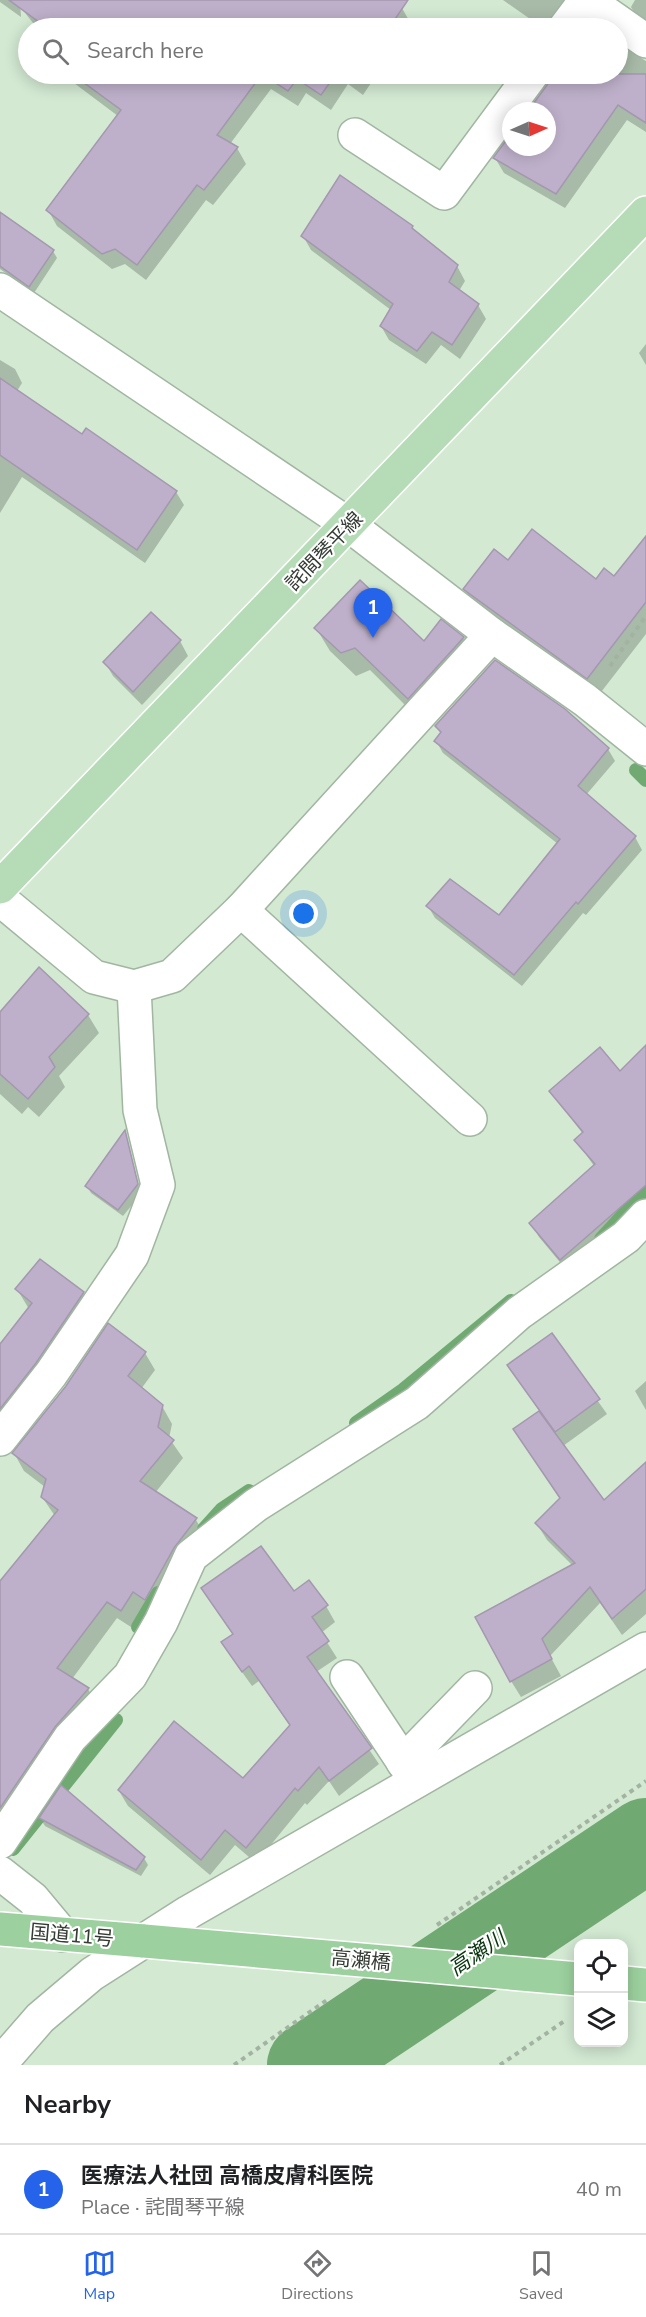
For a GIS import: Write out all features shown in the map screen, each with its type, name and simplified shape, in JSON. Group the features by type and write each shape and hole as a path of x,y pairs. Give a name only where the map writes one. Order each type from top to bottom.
{"highway":[{"name":"国道11号","path":"0,1929 144,1941"},
{"name":"高瀬橋","path":"144,1941 574,1979"},
{"path":"628,1983 646,1985"}],"main road":[{"name":"詫間琴平線","path":"0,887 646,213"}],"street":[{"path":"572,18 586,0 612,18"},
{"path":"628,29 646,41"},
{"path":"355,135 444,193 525,84"},
{"path":"0,290 349,525 492,635 585,700 646,749"},
{"path":"0,899 94,977 134,987 172,976 241,910 492,635"},
{"path":"241,910 470,1119"},
{"path":"0,1439 51,1374 132,1255 158,1185 140,1110 134,987"},
{"path":"0,1842 70,1738 130,1676 161,1622 191,1556 256,1505 417,1403 519,1313 626,1237 646,1216"},
{"path":"0,2064 40,2018 92,1974 410,1772 646,1649"},
{"path":"346,1677 410,1772"},
{"path":"410,1772 475,1688"},
{"path":"0,1873 33,1899 63,1935"}],"path":[{"path":"585,700 646,616"},
{"path":"500,2065 569,2019"}],"building":[{"path":"9,0 408,0 396,18 33,18"},
{"path":"628,74 646,74 646,123 618,105 556,194 493,158 502,146 502,156 556,156 556,102 535,102 547,84 628,84"},
{"path":"86,84 255,84 217,135 238,147 204,190 197,185 137,265 115,249 102,254 46,210 121,110"},
{"path":"277,84 293,84 288,91"},
{"path":"304,84 329,84 321,95"},
{"path":"340,175 413,226 412,228 458,265 449,282 479,304 452,345 432,332 417,351 380,326 393,304 301,236"},
{"path":"0,212 54,250 29,287 0,266"},
{"path":"0,378 82,434 86,428 177,491 137,550 0,455"},
{"path":"532,529 596,579 604,568 614,576 646,536 646,602 587,679 463,589 494,549 508,560"},
{"path":"360,580 424,641 441,619 464,637 408,699 355,648 341,653 314,628"},
{"path":"151,612 181,640 133,692 103,662"},
{"path":"495,660 565,709 609,748 578,786 636,836 514,975 426,906 450,879 499,915 560,839 434,741 441,732 435,726"},
{"path":"39,967 89,1014 49,1057 55,1067 28,1099 0,1074 0,1012"},
{"path":"646,1045 646,1185 560,1260 529,1223 595,1164 574,1140 583,1132 549,1091 600,1047 620,1071"},
{"path":"125,1130 138,1184 118,1210 85,1186"},
{"path":"40,1259 84,1292 36,1363 0,1409 0,1344 32,1303 15,1289"},
{"path":"108,1323 146,1352 128,1376 163,1405 158,1427 174,1440 140,1481 197,1518 174,1548 145,1600 133,1592 121,1611 107,1602 57,1668 89,1688 55,1727 0,1808 0,1581 58,1510 41,1497 46,1479 12,1453 66,1386"},
{"path":"552,1333 600,1399 555,1432 507,1365"},
{"path":"539,1411 604,1500 646,1462 646,1589 612,1619 590,1587 542,1639 552,1659 510,1682 475,1617 575,1563 535,1523 560,1498 513,1429"},
{"path":"261,1546 294,1591 309,1580 328,1605 312,1617 329,1641 307,1657 372,1748 329,1781 319,1767 298,1791 295,1788 246,1848 225,1830 201,1860 118,1790 174,1721 243,1778 290,1725 249,1666 242,1672 221,1642 233,1634 201,1588"},
{"path":"61,1785 145,1857 136,1870 39,1818"}],"waterway":[{"path":"636,770 646,780"},
{"path":"601,1239 646,1190"},
{"path":"356,1423 403,1390 511,1301"},
{"path":"204,1529 222,1509 249,1491"},
{"path":"138,1627 158,1593"},
{"path":"13,1849 116,1720"},
{"name":"高瀬川","path":"309,2065 646,1840"}],"place":[{"name":"医療法人社団 高橋皮膚科医院","path":"373,638"}]}
